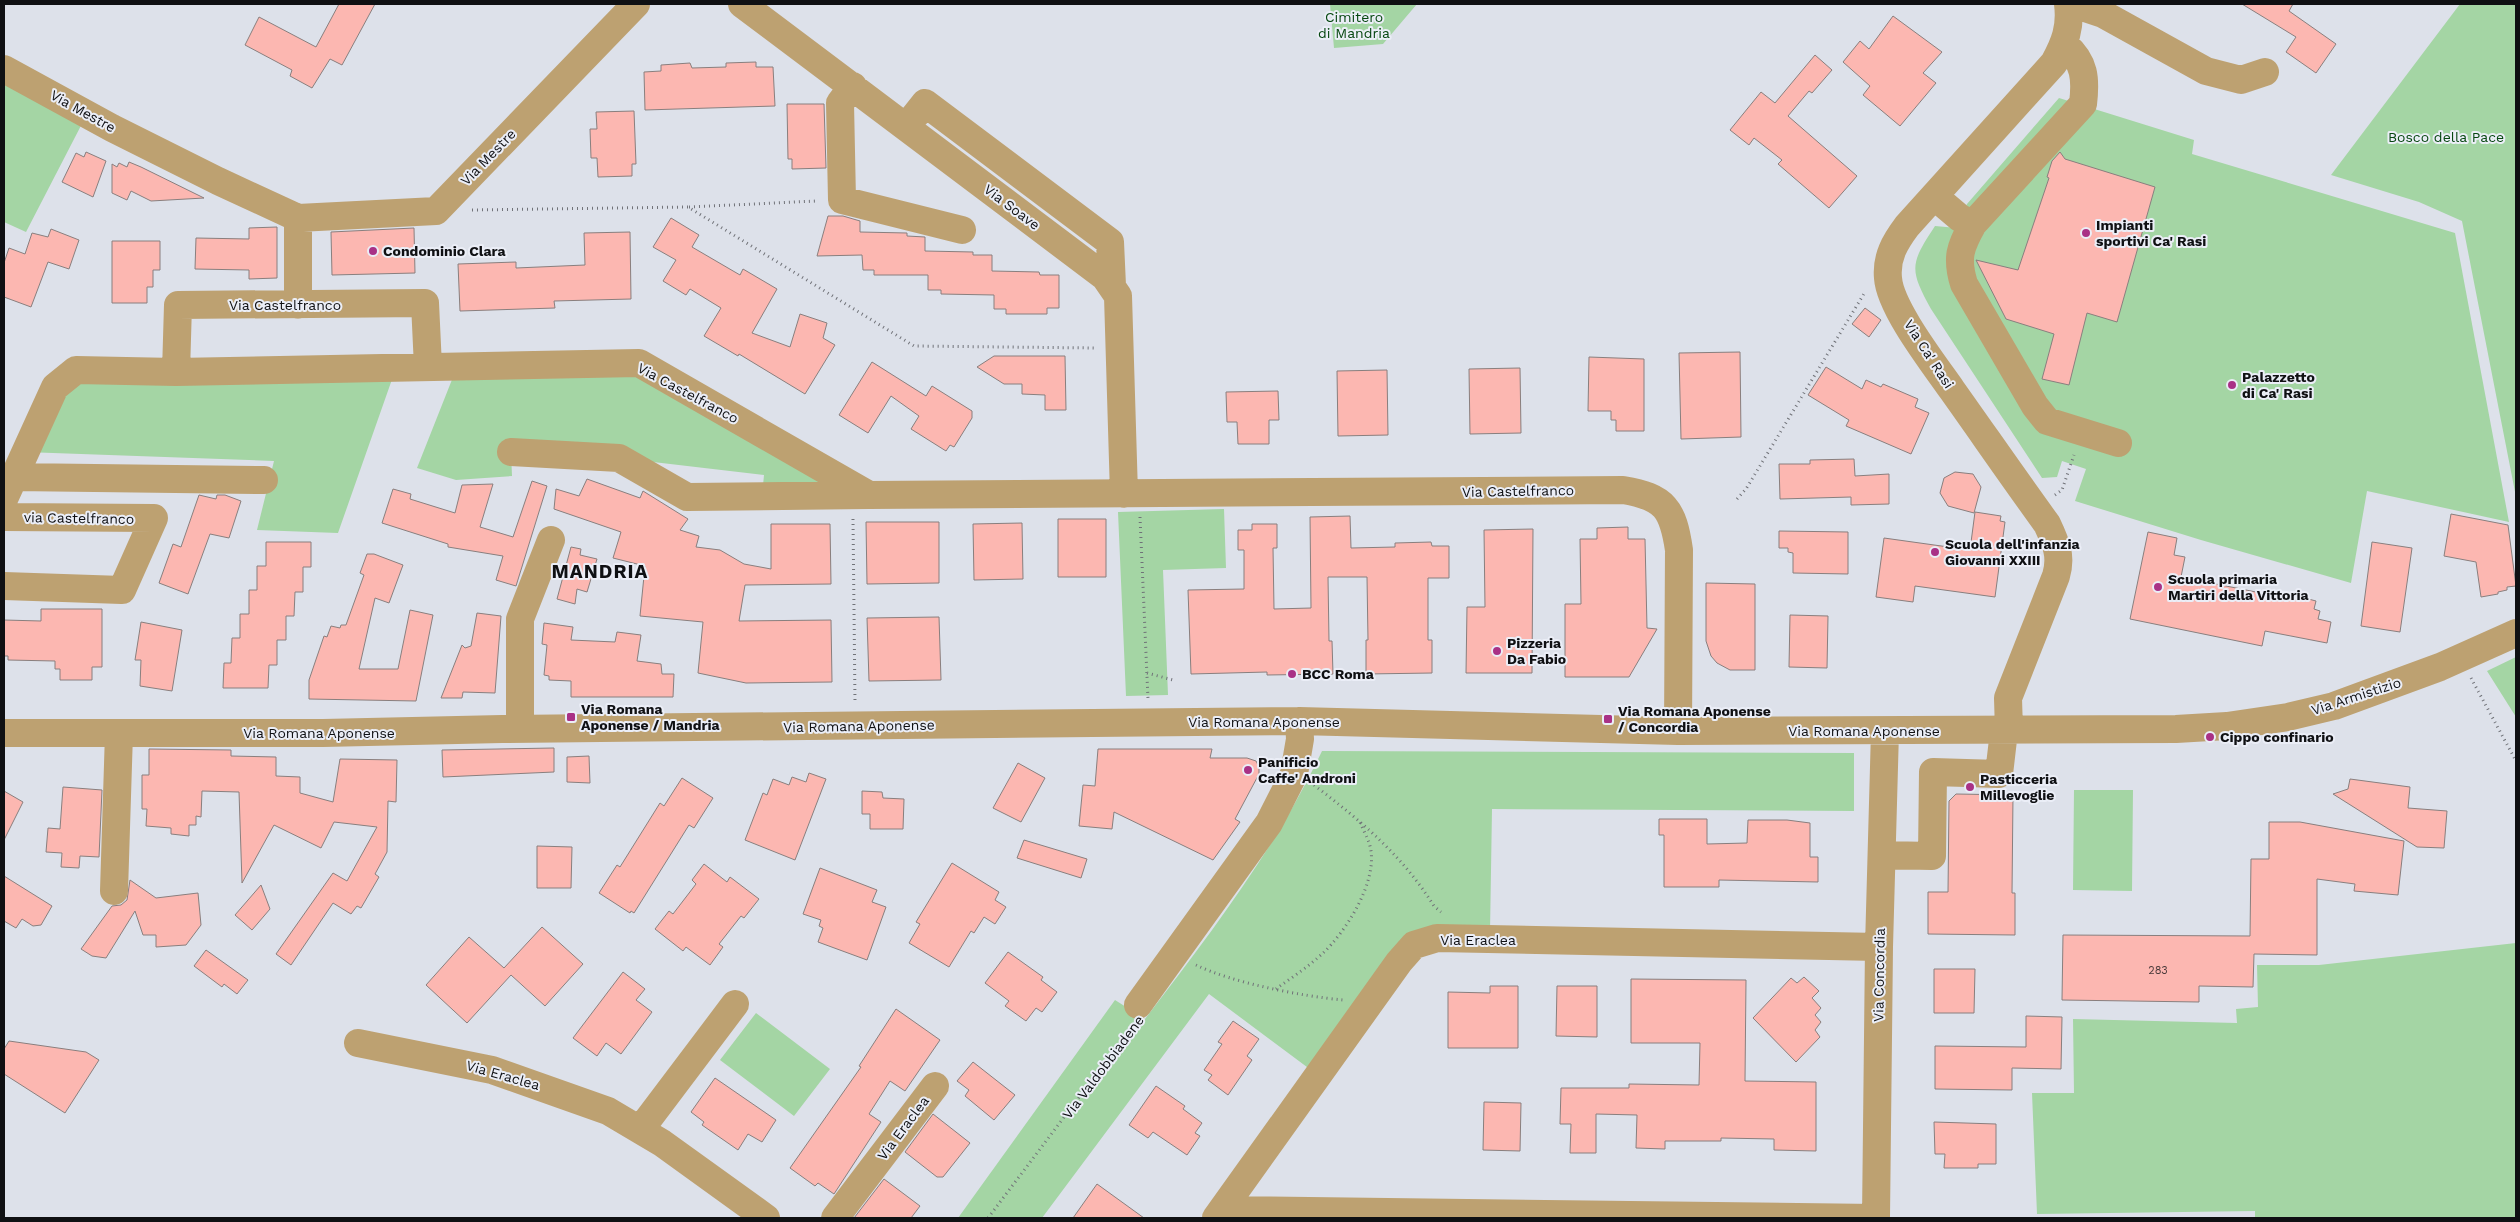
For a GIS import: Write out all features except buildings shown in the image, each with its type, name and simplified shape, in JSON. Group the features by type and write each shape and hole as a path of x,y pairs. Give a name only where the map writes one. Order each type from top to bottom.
{"street":[{"name":"Via Mestre","path":"4,69 112,128 218,181 298,218 436,211 636,4"},
{"name":"Via Soave","path":"742,4 1106,277 1118,296 1120,349 1132,494"},
{"name":"Via Ca' Rasi","path":"1882,855 1932,856 1933,772 1999,774 2006,731 2008,698 2059,565 2057,545 2037,510 1914,335 1893,296 1888,278 1888,260 1896,241 2054,63 2064,44 2070,21 2068,4"},
{"path":"2073,4 2103,14 2206,71 2241,80 2264,72"},
{"path":"2064,44 2075,54 2086,81 2083,104 1973,224 1961,246 1958,267 1964,284 2035,406 2047,421 2118,443"},
{"path":"853,86 840,103 842,200 962,230"},
{"path":"1934,196 1960,218 1973,224"},
{"path":"298,218 298,305"},
{"name":"Via Castelfranco","path":"176,372 178,305 425,303 428,367"},
{"name":"Via Castelfranco","path":"264,480 170,479 9,488 56,387 76,370 176,372 638,363 861,495"},
{"name":"Via Castelfranco","path":"511,452 619,458 687,497 1623,490 1646,494 1666,506 1675,526 1679,550 1678,731"},
{"name":"via Castelfranco","path":"4,586 122,590 170,479"},
{"name":"via Castelfranco","path":"4,517 154,518"},
{"path":"520,729 520,619 551,540"},
{"name":"Via Armistizio","path":"2006,731 2219,727 2288,717 2334,706 2440,667 2516,633"},
{"name":"Via Romana Aponense","path":"4,733 323,733 520,729 1299,721 1678,731 2006,731"},
{"name":"Via Valdobbiadene","path":"1138,1012 1269,823 1294,774 1300,739 1299,721"},
{"name":"Via Concordia","path":"1876,1218 1879,947 1885,731"},
{"path":"114,891 119,733"},
{"name":"Via Eraclea","path":"1220,1214 1371,1002 1414,945 1437,938 1879,947"},
{"path":"640,1130 735,1004"},
{"name":"Via Eraclea","path":"358,1042 492,1070 608,1111 640,1130 766,1218"},
{"name":"Via Eraclea","path":"835,1218 935,1086"},
{"path":"1220,1214 1876,1218"}],"path":[{"path":"436,211 688,207 842,200"},
{"path":"688,207 914,346 1120,349"},
{"path":"1737,499 1746,489 1868,288 1875,281 1888,278"},
{"path":"2037,510 2062,490 2082,432"},
{"path":"1132,494 1148,707"},
{"path":"855,710 861,495"},
{"path":"2469,673 2516,761"},
{"path":"1147,674 1173,680"},
{"path":"1294,774 1306,777 1396,853 1434,906 1446,917"},
{"path":"1276,989 1322,954 1352,916 1367,885 1372,866 1370,847 1359,820"},
{"path":"1189,962 1207,971 1316,998 1371,1002"},
{"name":"Via Valdobbiadene","path":"988,1218 1138,1012"}],"green space":[{"name":"Cimitero di Mandria","path":"1330,4 1417,4 1383,44 1334,48"},
{"name":"Bosco della Pace","path":"2460,4 2516,4 2516,497 2462,221 2419,202 2331,175"},
{"path":"4,68 87,114 26,232 4,222"},
{"name":"Palazzetto di Ca' Rasi","path":"2059,98 2194,140 2192,154 2455,233 2509,522 2367,491 2351,583 2201,540 2075,501 2086,469 2062,461 2057,477 2042,478 1931,309 1919,284 1915,267 1921,249 1935,226 1957,228 1967,204"},
{"path":"639,363 869,495 762,496 764,475 619,458 511,452 512,476 456,480 417,468 457,367"},
{"path":"396,368 338,533 257,530 274,461 25,452 76,370"},
{"path":"1224,509 1226,568 1163,570 1168,695 1126,696 1118,512"},
{"path":"2516,657 2516,717 2487,671"},
{"path":"1322,751 1854,753 1854,811 1492,809 1490,932 1432,931 1311,1070 1209,994 1042,1218 958,1218 1115,1000 1145,1019 1241,890 1284,822"},
{"path":"2074,790 2133,790 2132,891 2073,890"},
{"path":"2516,943 2516,1218 2255,1218 2255,1211 2037,1214 2032,1093 2074,1093 2073,1019 2237,1023 2236,1009 2258,1007 2257,965 2319,965"},
{"path":"756,1013 830,1069 794,1116 720,1060"}],"place":[{"name":"Impianti sportivi Ca' Rasi","path":"2086,233"},
{"name":"Condominio Clara","path":"373,251"},
{"name":"Palazzetto di Ca' Rasi","path":"2232,385"},
{"name":"Scuola dell'infanzia Giovanni XXIII","path":"1935,552"},
{"name":"Scuola primaria Martiri della Vittoria","path":"2158,587"},
{"name":"Pizzeria Da Fabio","path":"1497,651"},
{"name":"BCC Roma","path":"1292,674"},
{"name":"Via Romana Aponense / Mandria","path":"571,717"},
{"name":"Via Romana Aponense / Concordia","path":"1608,719"},
{"name":"Cippo confinario","path":"2210,737"},
{"name":"Panificio Caffe' Androni","path":"1248,770"},
{"name":"Pasticceria Millevoglie","path":"1970,787"}],"district":[{"name":"MANDRIA","path":"600,571"}]}
